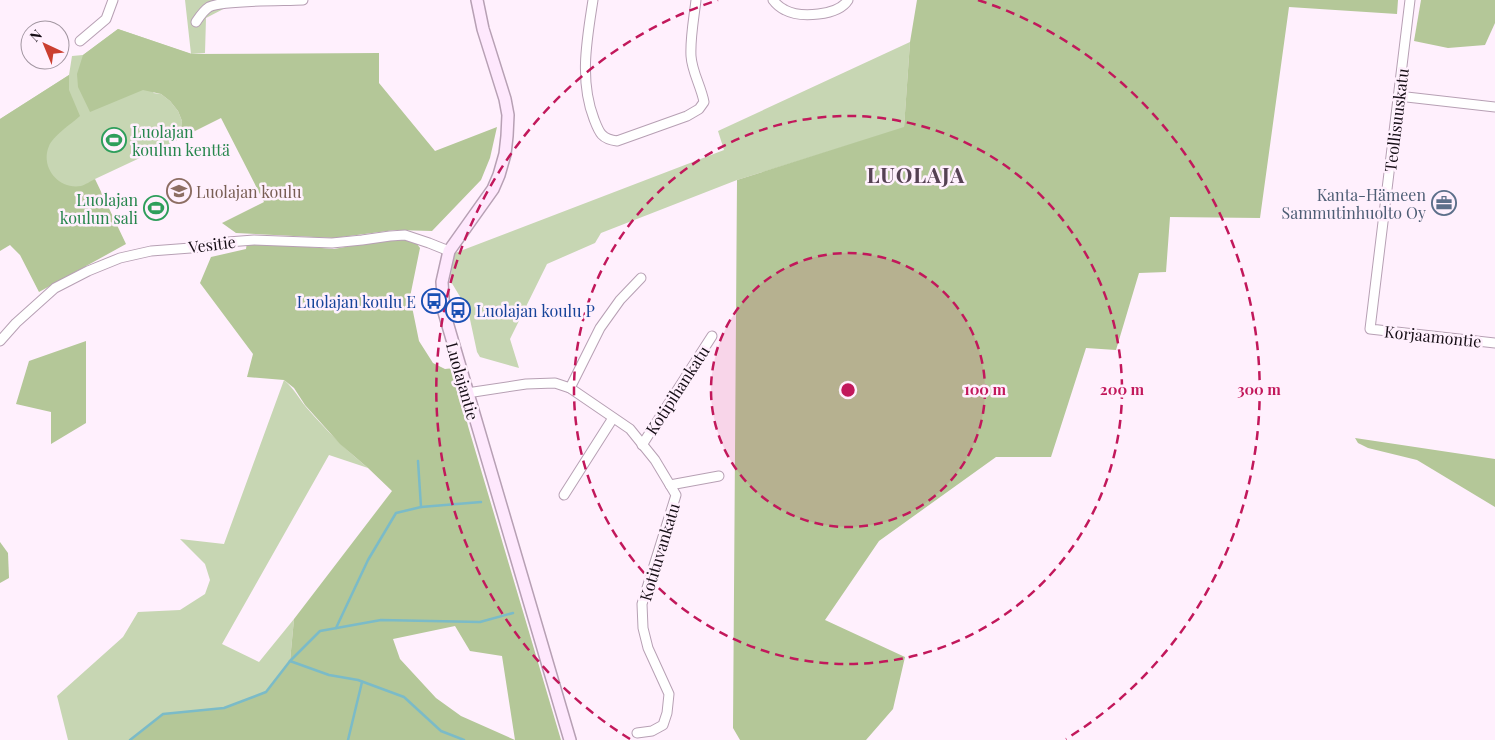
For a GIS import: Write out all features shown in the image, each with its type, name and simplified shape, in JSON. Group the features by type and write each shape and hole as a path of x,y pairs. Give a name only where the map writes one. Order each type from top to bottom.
{"main road":[{"name":"Luolajantie","path":"477,0 483,29 505,99 508,115 508,136 505,154 493,189 449,252 442,282 444,312 570,740"}],"street":[{"path":"80,41 106,19 113,0"},
{"path":"196,22 201,14 210,6 223,2 303,0"},
{"path":"593,0 585,55 585,80 589,107 600,133 607,140 616,141 687,116 699,109 704,102 691,56 696,0"},
{"path":"773,0 784,10 799,14 822,14 837,9 847,1"},
{"name":"Teollisuuskatu","path":"1370,329 1410,0"},
{"path":"1398,96 1495,106"},
{"name":"Vesitie","path":"0,341 16,323 55,288 112,261 151,251 204,247 228,242 254,240 332,243 405,236 429,243 449,252"},
{"path":"570,388 600,328 620,300 641,278"},
{"name":"Korjaamontie","path":"1370,329 1495,343"},
{"name":"Kotipihankatu","path":"642,445 712,336"},
{"path":"467,393 526,384 555,383 570,388 630,430 655,460 670,485 719,476"},
{"path":"564,495 613,418"},
{"name":"Kotituvankatu","path":"637,734 652,731 663,725 667,713 669,694 648,648 643,628 642,604 676,495 670,485"}],"green space":[{"path":"185,0 233,0 233,4 206,18 205,53 192,54 153,93 161,94 178,111 182,121 180,134 173,142 95,179 10,245 0,119 69,75 72,56 83,55 118,29 191,54"},
{"path":"917,0 1398,0 1397,14 1289,7 1260,218 1170,217 1166,272 1139,273 1116,350 1086,348 1051,457 996,457 879,541 825,620 905,657 893,709 866,740 740,740 733,728 737,180 904,127 910,42"},
{"path":"1421,0 1495,0 1495,23 1485,45 1448,48 1414,41"},
{"path":"118,29 192,54 379,53 379,83 435,151 497,127 490,158 481,180 432,231 395,230 334,238 236,233 222,223 264,202 221,118 173,142 180,134 182,121 178,111 161,94 143,90 90,112 78,87 77,74 83,55"},
{"path":"910,42 904,128 737,180 601,233 595,243 547,264 510,339 519,368 480,357 477,352 468,310 450,280 455,253 724,150 718,131"},
{"path":"69,75 69,90 80,116 51,142 47,154 49,169 58,181 73,186 81,186 95,179 126,244 39,292 20,255 10,245 0,251 0,119"},
{"path":"389,239 414,240 420,248 410,297 419,341 433,363 445,369 454,368 468,426 561,740 515,740 130,740 163,714 224,708 266,692 290,661 294,619 392,491 340,444 305,405 294,388 284,380 247,377 253,354 200,283 211,257 246,249 247,242 334,249","holes":["455,626 470,651 502,656 515,740 461,716 436,698 400,659 393,639"]},
{"path":"86,341 86,423 51,444 51,412 16,404 29,361"},
{"path":"284,380 328,431 368,468 329,455 222,644 259,662 294,619 290,661 266,692 224,708 163,714 130,740 68,740 57,696 123,637 138,612 180,610 205,594 210,580 205,564 180,539 224,544"},
{"path":"1355,438 1495,459 1495,507 1417,460 1368,448 1358,443"},
{"path":"0,542 8,553 9,578 0,583"}],"waterway":[{"path":"336,628 368,560 396,513 421,507 418,461"},
{"path":"421,507 481,502"},
{"path":"290,661 320,631 381,620 480,622 513,613"},
{"path":"130,740 163,714 224,708 266,692 290,661 329,675 358,680 404,697 441,731 464,740"},
{"path":"348,740 362,682"}],"place":[{"name":"Luolajan koulun kenttä","path":"114,140"},
{"name":"Luolajan koulu","path":"179,191"},
{"name":"Kanta-Hämeen Sammutinhuolto Oy","path":"1444,203"},
{"name":"Luolajan koulun sali","path":"156,208"},
{"name":"Luolajan koulu E","path":"434,301"},
{"name":"Luolajan koulu P","path":"458,310"}],"district":[{"name":"LUOLAJA","path":"916,174"}]}
